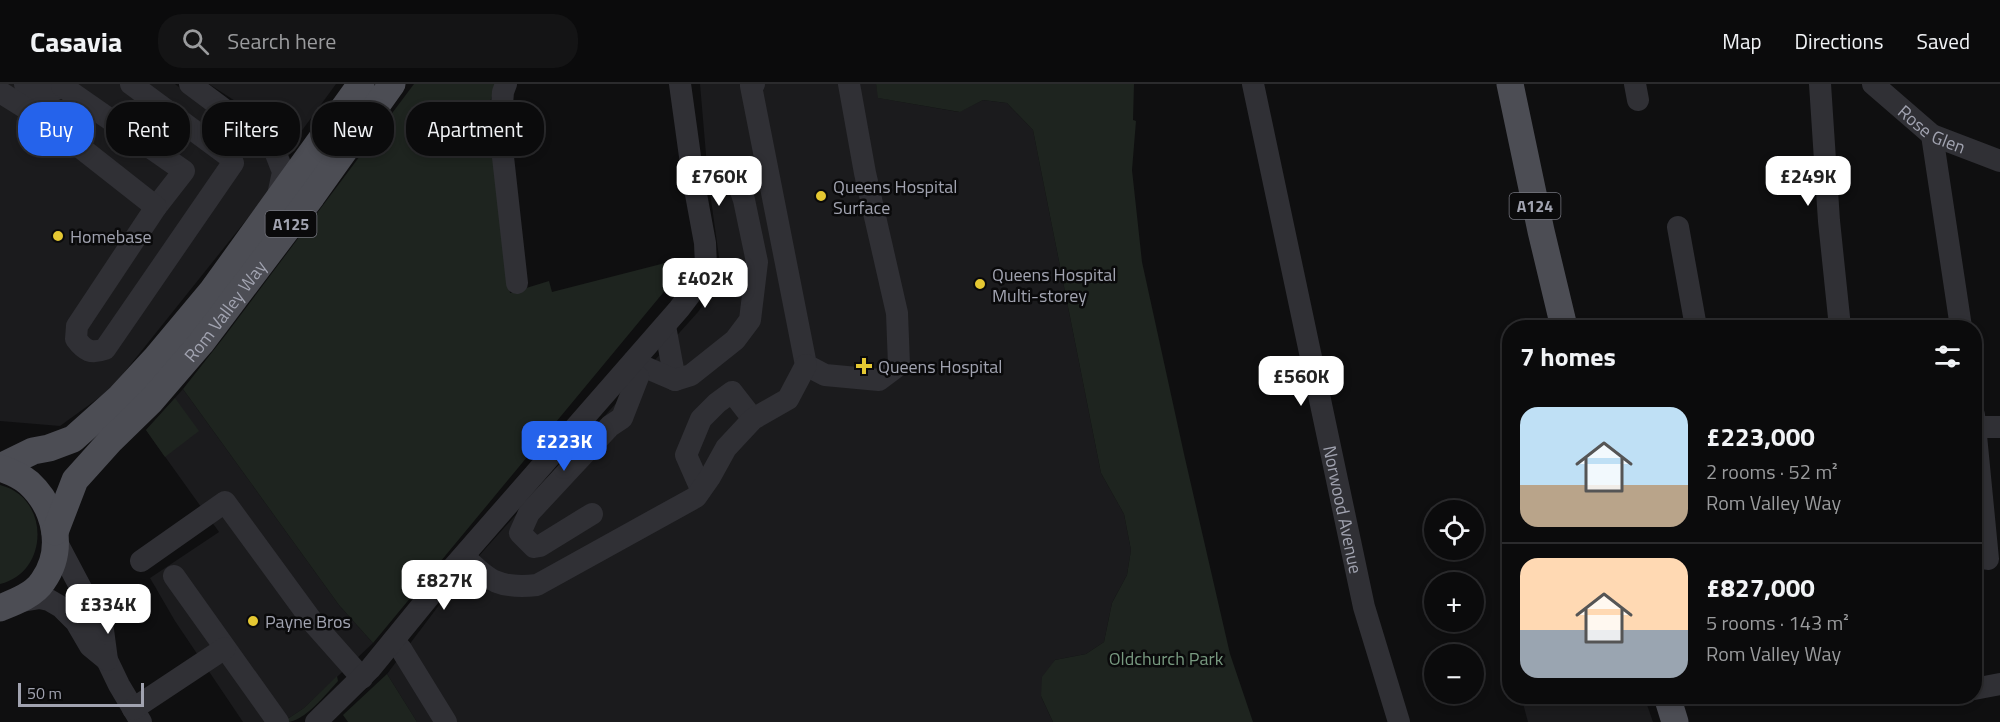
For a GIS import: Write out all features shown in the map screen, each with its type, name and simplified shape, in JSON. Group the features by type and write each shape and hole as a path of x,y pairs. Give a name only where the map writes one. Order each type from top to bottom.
{"main road":[{"name":"Rom Valley Way","path":"0,467 33,451 49,448 72,439 120,397 212,291 361,84"},
{"name":"Rom Valley Way","path":"6,605 21,599 42,583 54,560 56,536 75,480 151,401 201,343 312,196 392,84"},
{"name":"A124","path":"1510,84 1540,231 1562,320"},
{"path":"0,467 28,482 44,501 56,536"},
{"path":"1669,704 1675,722"}],"street":[{"path":"25,84 34,91 45,94 62,85 184,171"},
{"path":"131,84 202,136"},
{"path":"190,84 273,146 283,172 277,201"},
{"path":"506,84 503,92 500,130 517,284"},
{"path":"316,722 362,678 464,556 665,326 698,284 706,266 705,243 680,84"},
{"path":"464,556 479,572 498,584 518,587 537,585 696,496 710,477 726,448 753,419 788,399 806,365 751,86 754,84"},
{"path":"806,365 825,375 879,380 899,365 897,313 865,173 849,84"},
{"name":"Norwood Avenue","path":"1253,84 1364,607 1399,722"},
{"path":"1820,84 1829,221 1839,320"},
{"name":"Rose Glen","path":"1873,84 1932,135 2000,160"},
{"path":"0,92 48,122 156,207"},
{"path":"1932,135 1960,320"},
{"path":"202,145 156,207 77,326 76,339 84,350 94,353 105,349 232,167 233,160 228,156"},
{"path":"631,365 675,380 691,375 735,340 750,320 758,262 744,200 736,176 717,172 693,178"},
{"path":"1677,227 1695,320"},
{"path":"665,326 675,380"},
{"path":"592,514 540,546 534,547 520,533 529,513 610,426 622,418 638,377 631,365"},
{"path":"701,489 686,455 701,419 732,392 753,419"},
{"path":"603,398 612,405 610,426"},
{"path":"1982,424 2000,427"},
{"path":"1982,496 1988,559"},
{"path":"141,561 225,502 315,625 362,678"},
{"path":"56,536 103,630 107,660 137,716 225,648"},
{"path":"174,576 278,722"},
{"path":"6,605 40,598 49,600 61,607 76,622 90,646 107,660"},
{"path":"393,641 401,649 446,722"},
{"path":"1982,687 2000,684"}],"shaded area":[{"path":"0,84 175,84 202,105 202,156 267,156 275,184 111,389 60,426 0,421"},
{"path":"209,84 336,84 323,102 312,102 312,117 300,133 300,102 237,102"},
{"name":"Queens Hospital","path":"700,84 876,84 879,98 959,112 983,100 1007,103 1033,130 1101,473 1124,514 1131,550 1127,575 1112,603 1104,642 1086,654 1055,660 1041,696 1053,722 417,722 387,674 452,588 486,548 698,312 711,294 720,264 708,178"},
{"path":"183,389 339,605 373,643 304,708 283,722 243,722 175,621 150,578 219,532 146,430"},
{"path":"1523,704 1647,704 1653,722 1528,722"}],"green space":[{"path":"414,84 496,84 490,102 406,102 406,156 496,156 510,293 549,281 552,292 669,262 672,282 373,643 339,605 183,389 360,156 394,156 394,111"},
{"name":"Oldchurch Park","path":"876,84 1134,84 1133,120 1136,121 1132,170 1142,262 1230,654 1253,722 1053,722 1041,696 1042,677 1055,660 1086,654 1104,642 1112,603 1127,575 1131,550 1124,514 1101,473 1033,130 1007,103 983,100 960,112 878,98"},
{"path":"175,398 199,431 165,457 146,430"},
{"path":"0,485 16,492 28,504 35,518 38,534 35,551 28,565 16,577 0,584"},
{"path":"387,674 417,722 348,722 343,715"},
{"path":"337,676 338,681 315,706 294,721 287,722 286,720 304,708"}],"place":[{"name":"Queens Hospital Surface","path":"821,196"},
{"name":"Homebase","path":"58,236"},
{"name":"Queens Hospital Multi-storey","path":"980,284"},
{"name":"Queens Hospital","path":"864,366"},
{"name":"Payne Bros","path":"253,621"}]}
